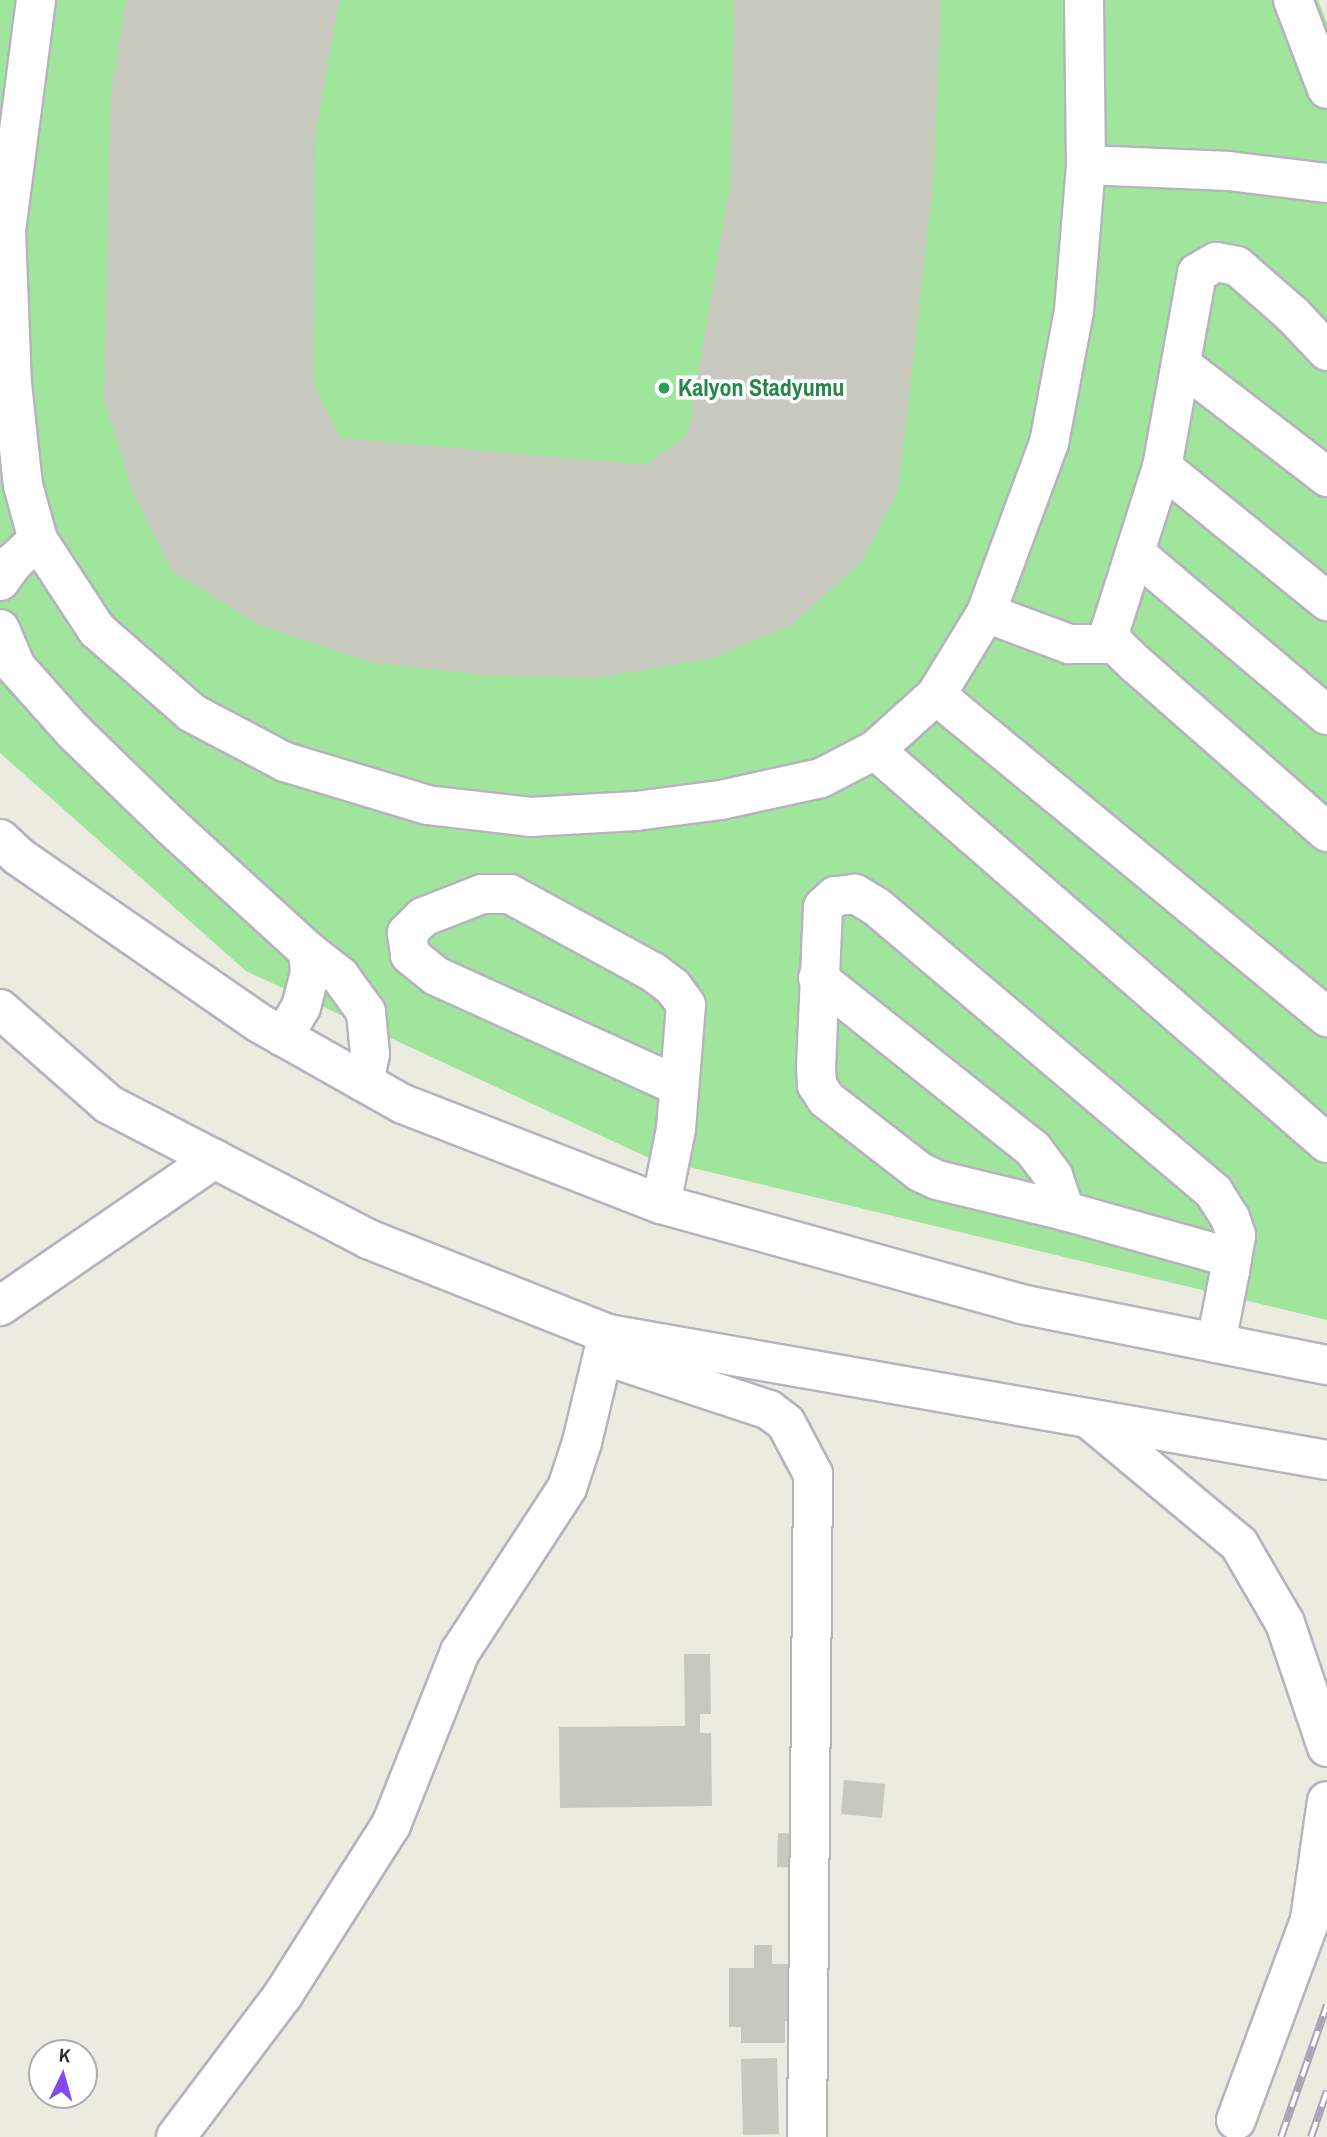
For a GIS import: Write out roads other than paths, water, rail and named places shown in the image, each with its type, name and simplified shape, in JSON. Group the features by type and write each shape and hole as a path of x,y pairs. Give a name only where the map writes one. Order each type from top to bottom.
{"street":[{"path":"36,0 6,230 12,384 23,485 37,540 97,630 192,713 285,762 427,805 530,817 636,811 721,800 821,778 875,750 936,695 986,613 1049,443 1074,310 1086,165 1084,0"},
{"path":"1293,0 1327,89"},
{"path":"1086,165 1228,171 1327,183"},
{"path":"1327,351 1293,315 1237,266 1216,261 1197,273 1183,366 1163,467 1110,631 1115,644 1327,832"},
{"path":"1183,366 1327,477"},
{"path":"1163,467 1327,601"},
{"path":"0,581 14,562 37,540"},
{"path":"1135,553 1327,715"},
{"path":"986,613 1069,644 1115,644"},
{"path":"0,629 16,667 73,731 307,951 340,976 366,1012 370,1054 364,1082"},
{"path":"936,695 1327,1017"},
{"path":"875,750 1327,1143"},
{"path":"0,839 29,864 259,1023 403,1104 661,1204 1021,1304 1327,1365"},
{"path":"661,1204 676,1129 686,1005 673,987 653,972 510,894 482,894 423,917 407,933 410,955 436,976 678,1086"},
{"path":"1216,1343 1232,1258 1236,1235 1230,1218 1214,1192 877,907 855,894 835,897 823,907 816,1067 817,1085 826,1099 929,1176 961,1187 1065,1211 1232,1258"},
{"path":"283,1037 301,1007 310,973 307,951"},
{"path":"818,978 1033,1149 1053,1176 1065,1211"},
{"path":"0,1009 108,1104 368,1239 605,1345 769,1409 786,1423 813,1474 807,2137"},
{"path":"0,1306 214,1159"},
{"path":"605,1345 1087,1418 1327,1460"},
{"path":"176,2137 282,1995 391,1825 460,1651 567,1488 582,1442 605,1345"},
{"path":"1087,1418 1239,1544 1285,1623 1327,1747"},
{"path":"1236,2120 1310,1920 1327,1801"}],"railway":[{"path":"1281,2137 1327,2005"},
{"path":"1311,2137 1327,2091"}],"place":[{"name":"Kalyon Stadyumu","path":"664,388"}]}
